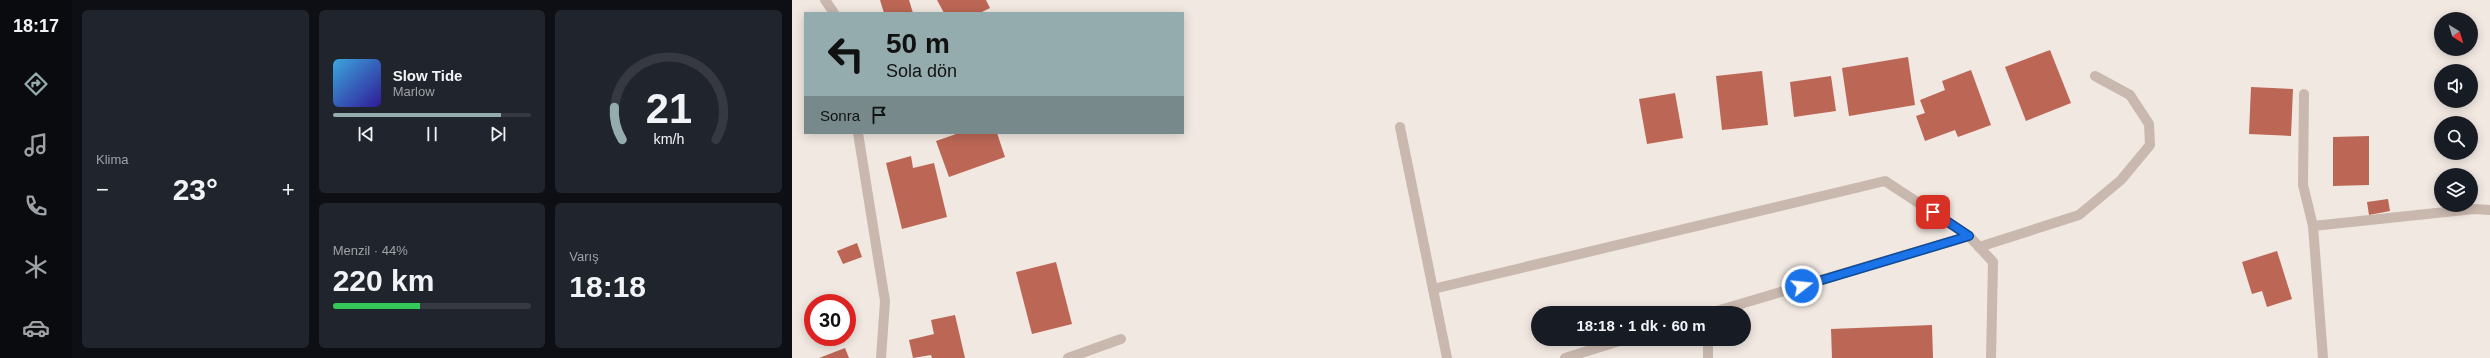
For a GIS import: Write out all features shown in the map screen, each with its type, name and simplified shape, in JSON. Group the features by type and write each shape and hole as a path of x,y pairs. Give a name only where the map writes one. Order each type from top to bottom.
{"street":[{"path":"825,0 833,12"},
{"path":"1979,247 2080,215 2121,180 2150,145 2149,124 2130,95 2095,76"},
{"path":"2304,94 2303,185 2313,226 2323,358"},
{"path":"1400,127 1447,358"},
{"path":"858,134 885,301 881,358"},
{"path":"1433,289 1885,181 1969,236 1993,262 1991,358"},
{"path":"2313,226 2474,209 2490,210"},
{"path":"1734,306 1969,236"},
{"path":"1068,358 1121,339"},
{"path":"1565,358 1604,346"},
{"path":"1708,346 1708,358"}],"building":[{"path":"880,0 909,0 913,12 884,12"},
{"path":"937,0 986,0 990,8 982,12 943,12"},
{"path":"2050,50 2071,103 2026,121 2005,67"},
{"path":"1908,57 1915,105 1849,116 1842,68"},
{"path":"1971,70 1991,125 1958,137 1955,130 1925,141 1916,116 1925,113 1920,100 1945,90 1942,81"},
{"path":"1762,71 1768,125 1722,130 1716,76"},
{"path":"1831,76 1836,111 1794,117 1790,82"},
{"path":"2251,87 2293,89 2291,136 2249,134"},
{"path":"1675,93 1683,138 1647,144 1639,99"},
{"path":"956,134 997,134 1005,157 949,177 936,141"},
{"path":"2369,136 2369,185 2333,186 2333,137"},
{"path":"911,156 913,168 934,163 947,217 902,229 886,163"},
{"path":"2388,199 2390,211 2369,215 2367,202"},
{"path":"857,243 862,257 843,264 837,251"},
{"path":"2277,251 2292,299 2267,307 2262,291 2252,294 2242,262"},
{"path":"1056,262 1072,324 1032,334 1016,272"},
{"path":"955,315 965,358 932,358 931,355 913,358 909,340 934,334 931,320"},
{"path":"1932,325 1933,358 1832,358 1831,329"},
{"path":"845,348 849,358 819,358"}],"route":[{"path":"1802,286 1969,236 1933,212"}]}
